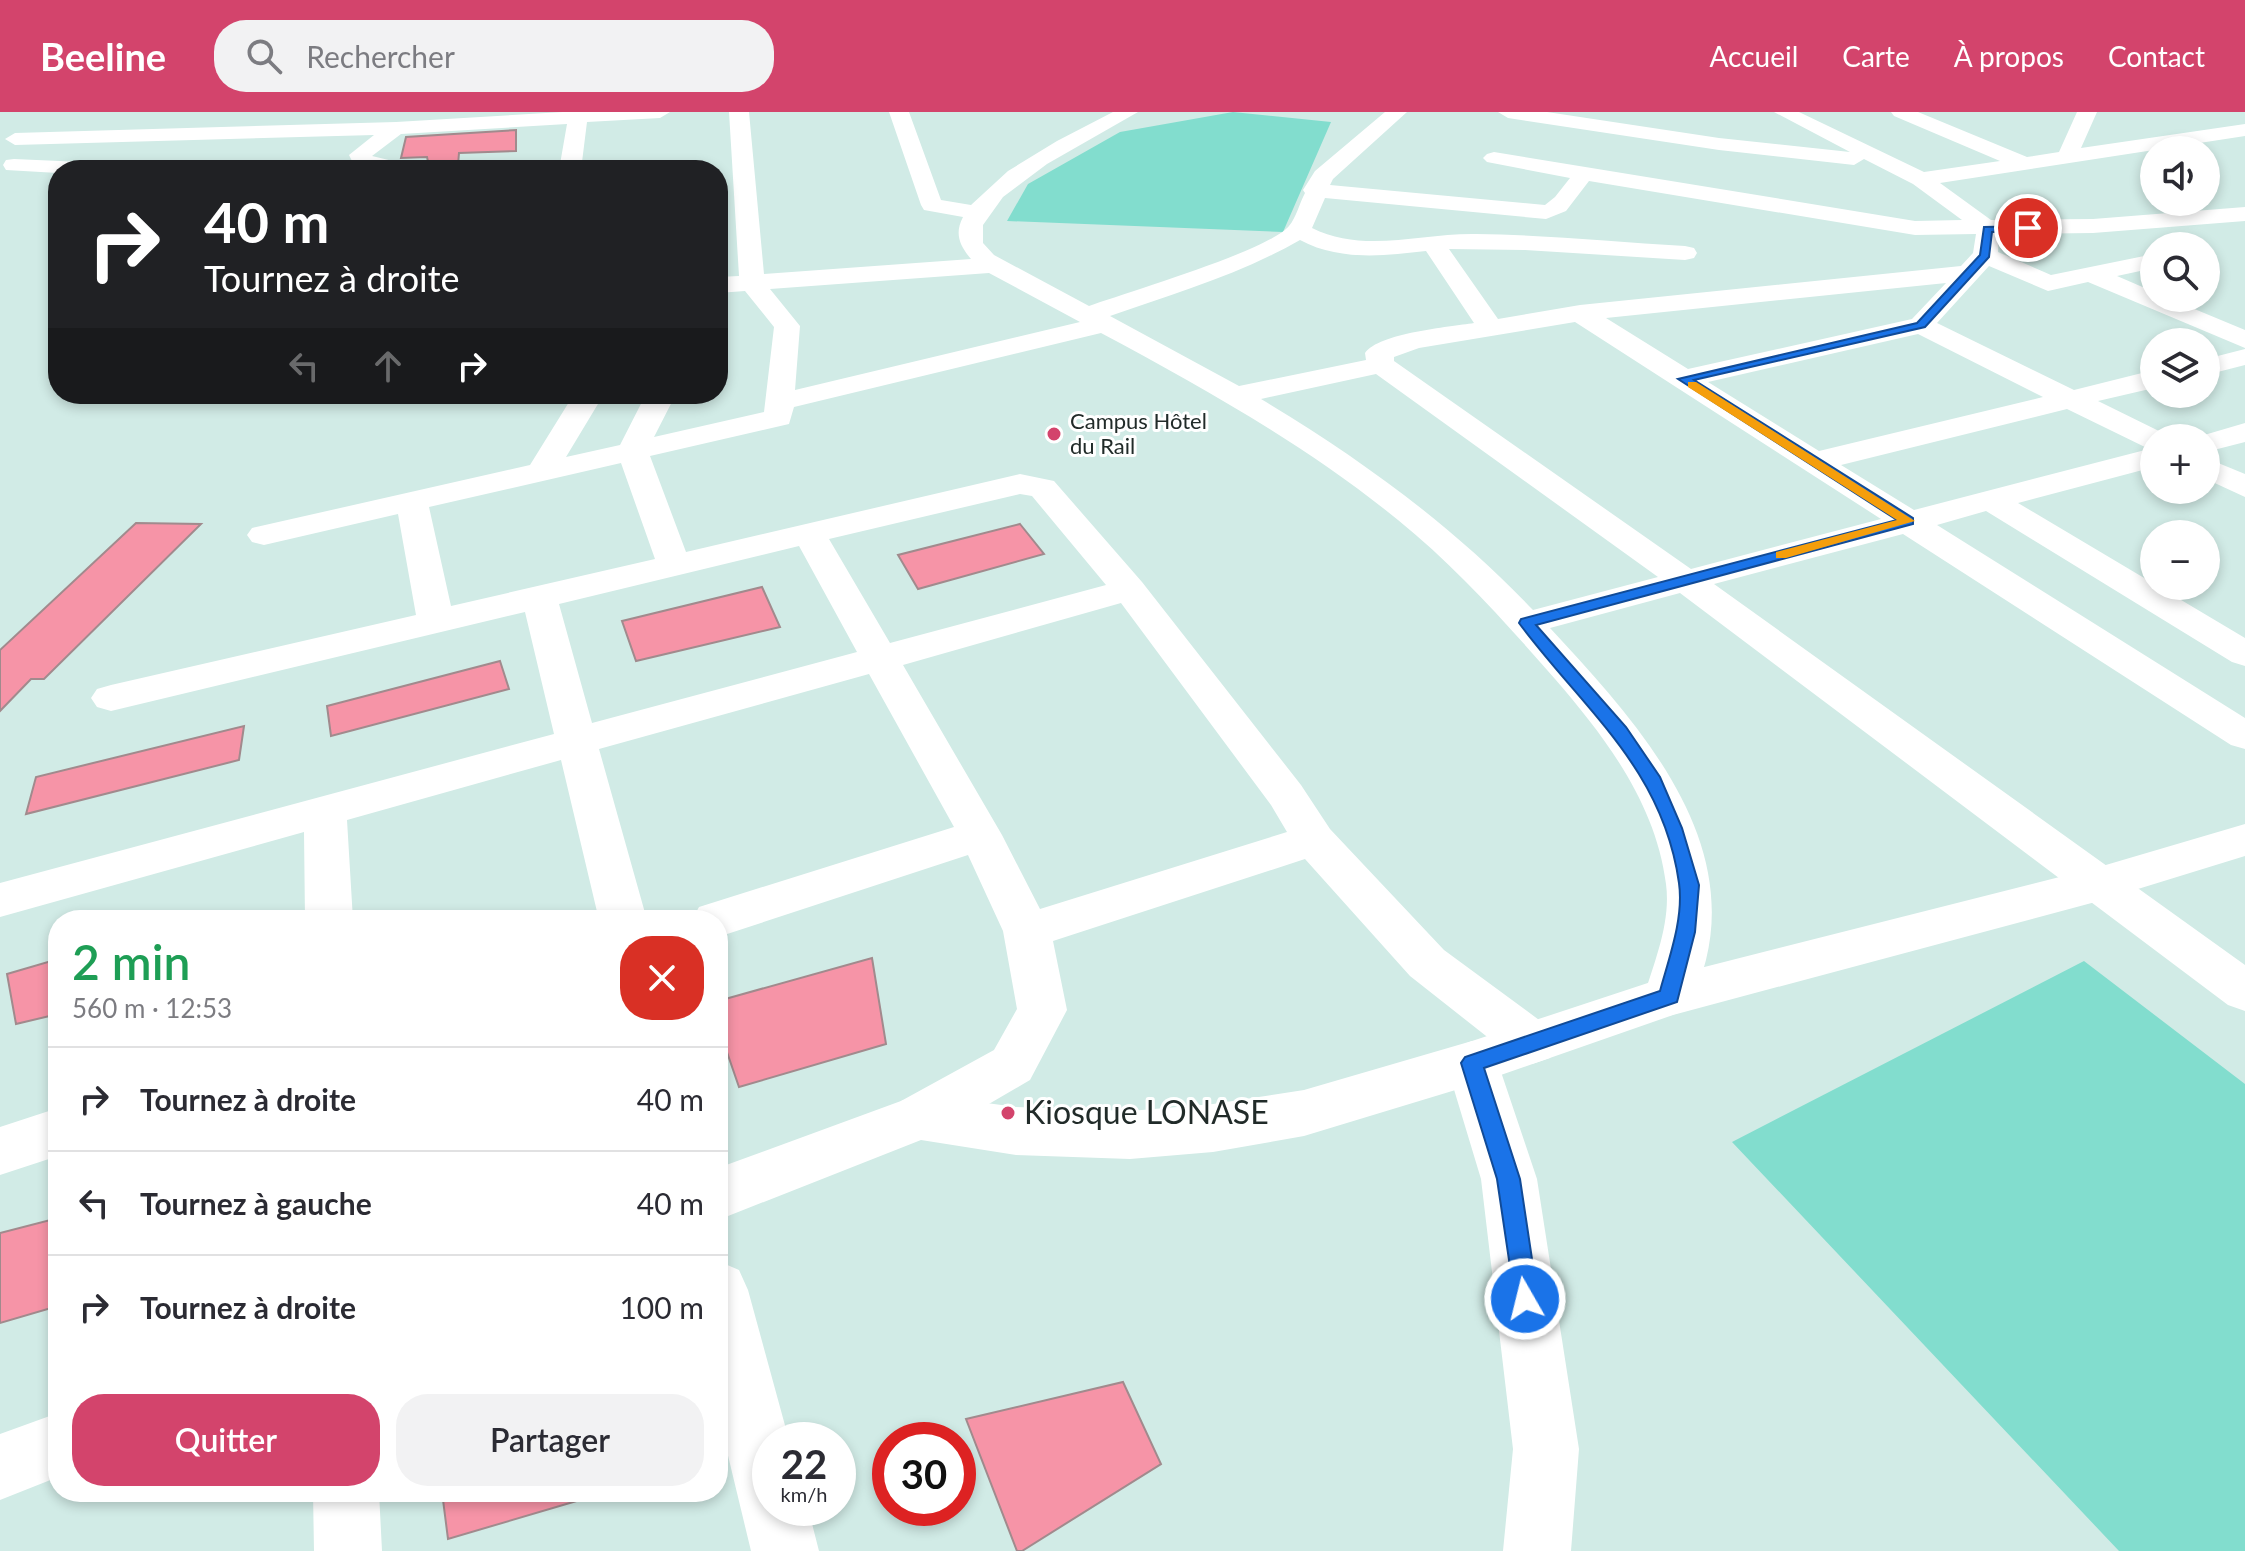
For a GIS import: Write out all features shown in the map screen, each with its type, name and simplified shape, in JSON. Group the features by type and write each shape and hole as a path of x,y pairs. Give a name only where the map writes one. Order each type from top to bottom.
{"street":[{"path":"8,145 396,128 480,118 660,112"},
{"path":"264,535 778,418 787,326 752,283 739,112"},
{"path":"899,112 932,205 978,213"},
{"path":"1128,112 1069,142 997,191 971,225 971,244 995,265 1238,395 1313,442 1390,497 1526,623 1620,731 1651,777 1673,828 1689,885 1685,932 1669,996"},
{"path":"780,402 1096,319 1269,248 1299,231 1314,190 1331,168 1397,112"},
{"path":"1508,112 1719,144 1884,162"},
{"path":"1784,112 1921,179 1988,229"},
{"path":"1901,112 2031,165"},
{"path":"2067,158 2087,112"},
{"path":"572,160 579,115"},
{"path":"8,145 50,116"},
{"path":"2200,117 2235,135"},
{"path":"1954,135 1973,127 1974,119"},
{"path":"1056,122 1069,142"},
{"path":"364,160 360,159 360,153 365,148 396,128"},
{"path":"1921,179 2235,135"},
{"path":"2102,153 2140,169"},
{"path":"1494,158 1583,174 1705,205 1879,224 1988,229 2093,226 2240,214"},
{"path":"0,165 48,167"},
{"path":"1314,190 1546,212 1555,210 1564,202 1583,174"},
{"path":"2220,205 2240,214"},
{"path":"1684,379 1921,325 1977,264 1988,229"},
{"path":"1299,231 1313,241 1358,250 1473,241 1681,243 1709,301"},
{"path":"1432,243 1464,285 1490,327"},
{"path":"2140,264 2048,283 1977,264 1747,298 1580,313 1413,341 1379,353 1381,365 1686,581 2245,991"},
{"path":"728,284 995,265"},
{"path":"2090,274 2245,340"},
{"path":"1747,298 1826,346"},
{"path":"1580,313 2245,736"},
{"path":"1921,325 2140,434"},
{"path":"2220,363 2245,357"},
{"path":"1238,395 1381,365"},
{"path":"1814,462 2140,382"},
{"path":"541,472 583,404"},
{"path":"656,404 632,451 674,565"},
{"path":"2220,439 2245,432"},
{"path":"1526,623 2140,461"},
{"path":"2220,474 2245,487"},
{"path":"111,698 1020,484 1043,488 1129,590 1286,795 1314,840 1427,963 1532,1043"},
{"path":"1990,500 2245,654"},
{"path":"412,502 436,621"},
{"path":"728,1190 920,1117 1012,1065 1042,1010 1027,931 980,835 809,533"},
{"path":"0,900 1129,590"},
{"path":"539,597 620,910"},
{"path":"325,810 329,910"},
{"path":"728,916 980,835"},
{"path":"1027,931 1314,840"},
{"path":"920,1117 1016,1131 1130,1135 1213,1128 1304,1113 1472,1063 1669,996 2099,884 2245,840"},
{"path":"1472,1063 1509,1179 1546,1449 1537,1551"},
{"path":"0,1151 48,1135"},
{"path":"728,1329 752,1422"},
{"path":"0,1467 48,1449"},
{"path":"346,1502 348,1551"},
{"path":"779,1526 785,1551"}],"green space":[{"path":"1233,112 1331,122 1283,232 1007,221 1028,184 1120,132"},
{"path":"2084,961 2245,1084 2245,1551 2119,1551 1732,1142"}],"building":[{"path":"516,130 516,151 459,153 458,160 401,158 406,137"},
{"path":"136,523 201,524 44,679 31,679 0,711 0,650"},
{"path":"1020,524 1044,554 918,589 898,555"},
{"path":"762,587 780,627 636,661 622,621"},
{"path":"500,661 509,689 331,736 327,706"},
{"path":"244,726 239,760 26,814 36,777"},
{"path":"872,958 886,1044 739,1087 728,1055 728,998"},
{"path":"48,962 48,1016 16,1024 7,974"},
{"path":"48,1221 48,1309 0,1323 0,1233"},
{"path":"1123,1382 1161,1464 1022,1551 1017,1551 976,1445 976,1422 967,1422 966,1419"},
{"path":"443,1502 573,1502 448,1539"}],"slow traffic":[{"path":"1692,384 1908,521 1781,555"}],"place":[{"name":"Campus Hôtel du Rail","path":"1054,434"},
{"name":"Kiosque LONASE","path":"1008,1113"}],"route":[{"path":"1525,1299 1509,1179 1472,1063 1669,996 1685,932 1689,885 1673,828 1651,777 1620,731 1526,623 1908,521 1684,379 1921,325 1985,255 1988,229 2028,228"}]}
